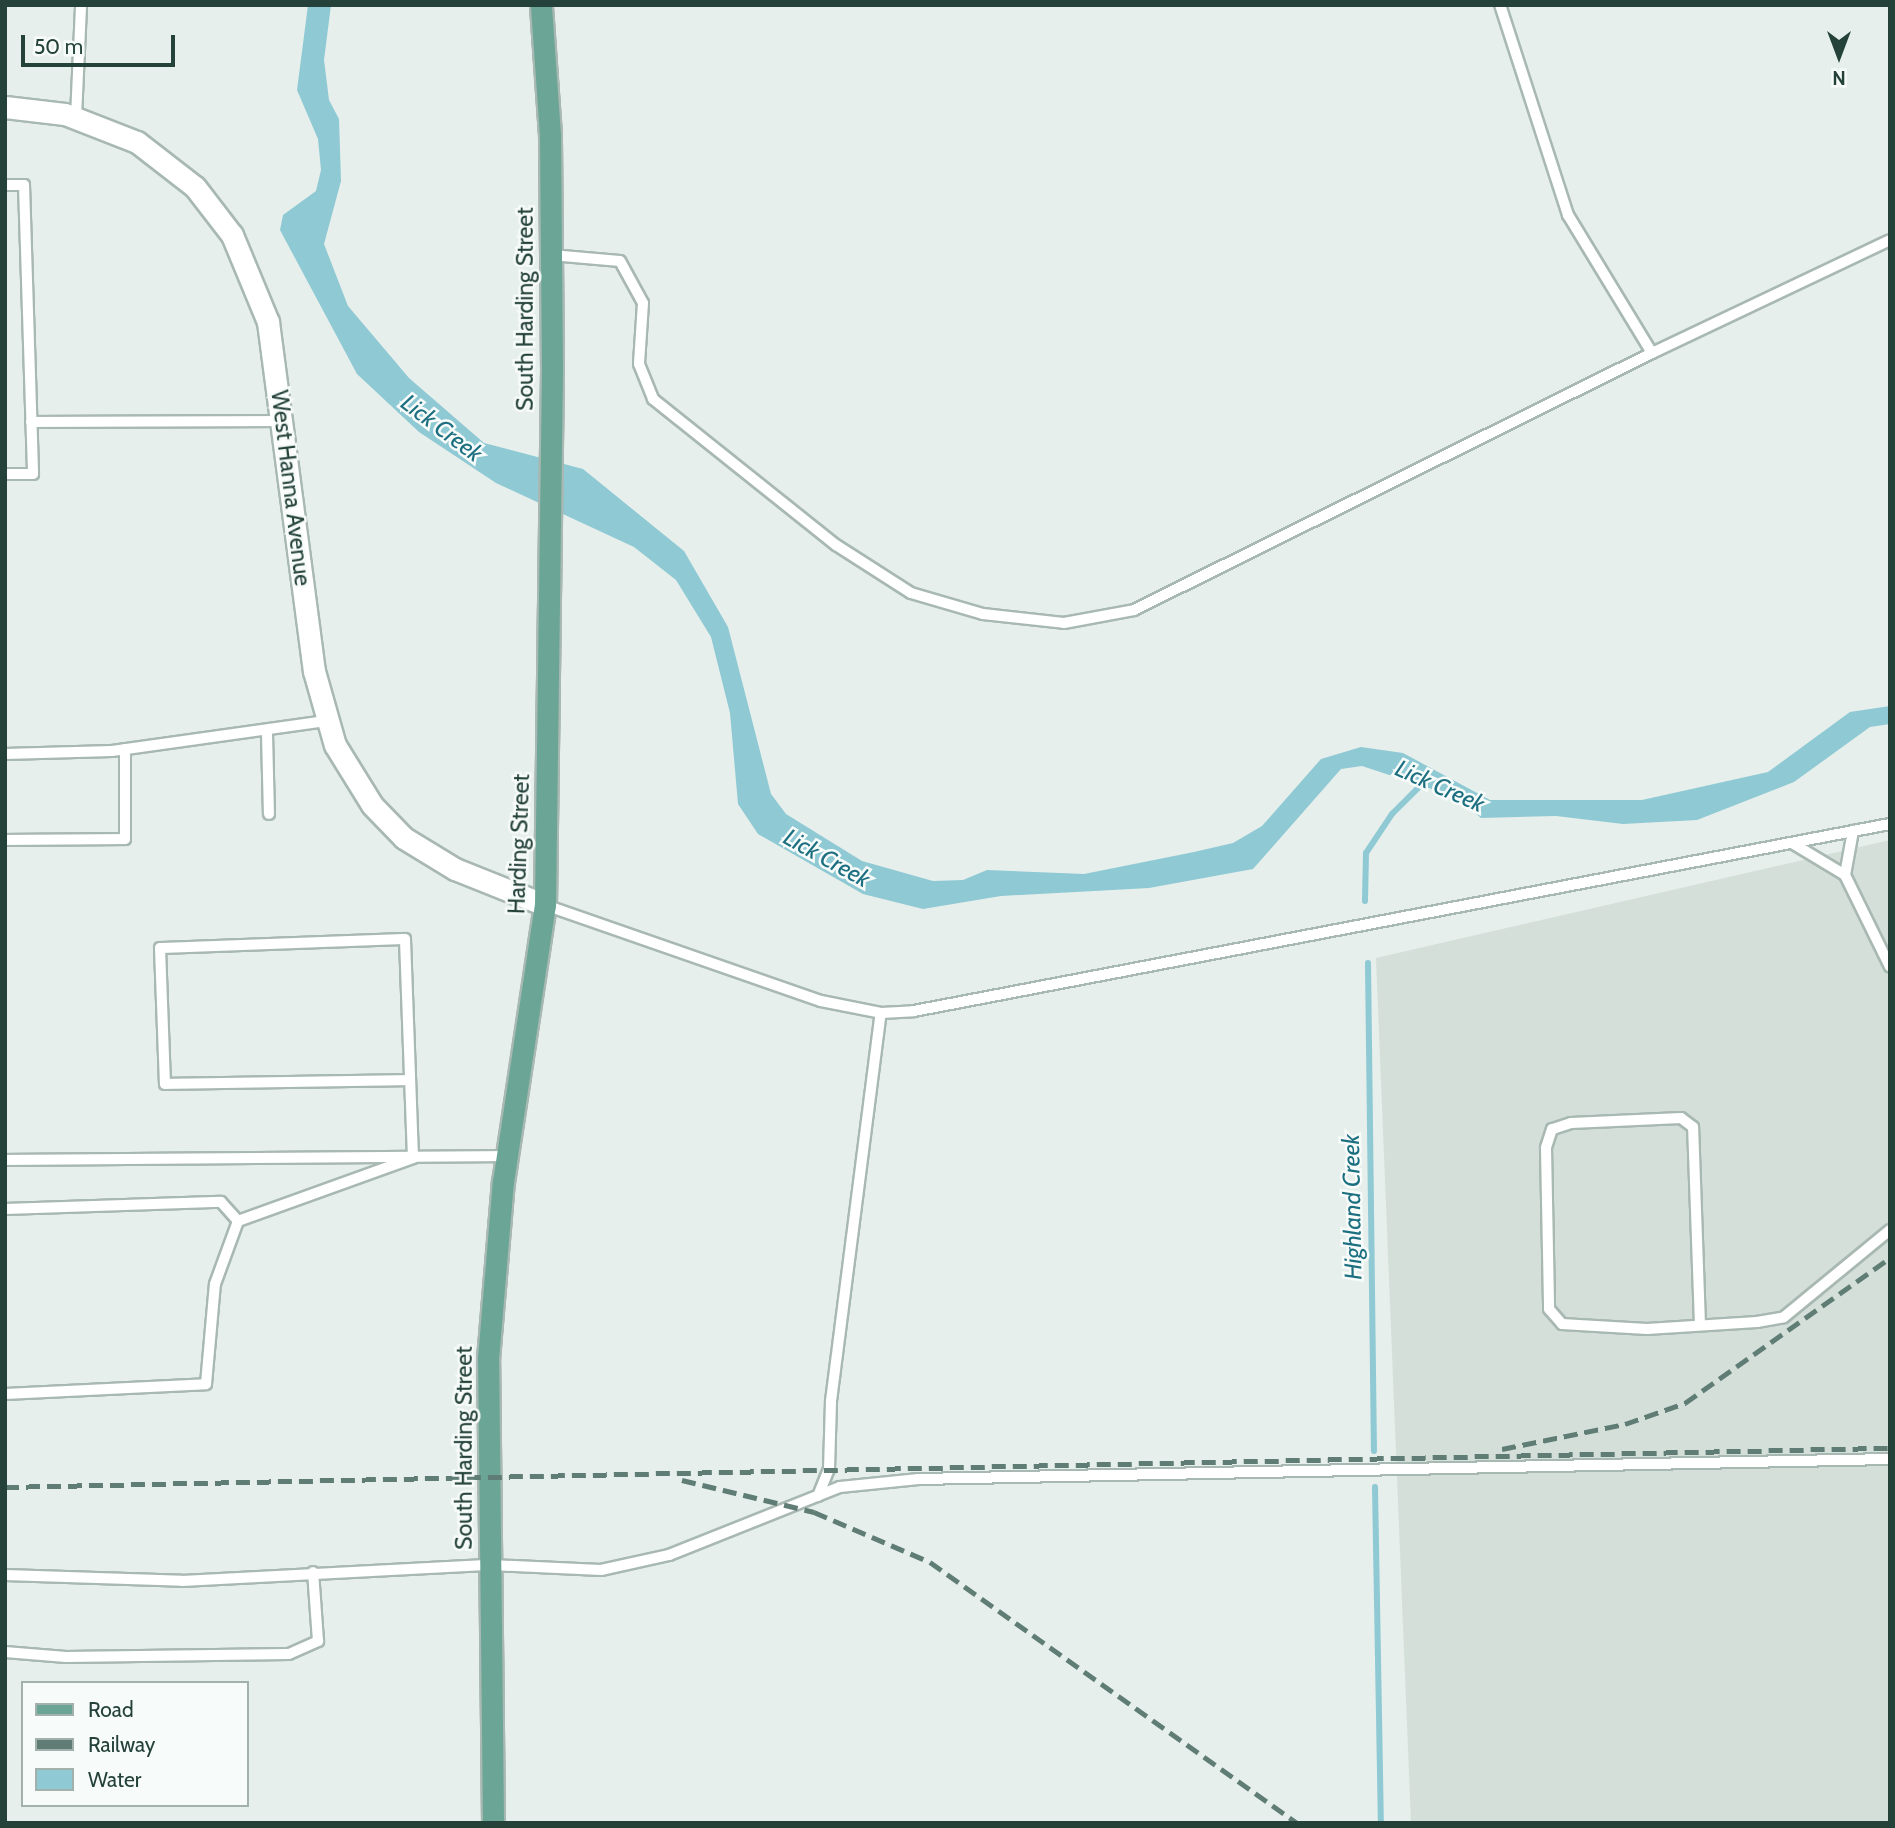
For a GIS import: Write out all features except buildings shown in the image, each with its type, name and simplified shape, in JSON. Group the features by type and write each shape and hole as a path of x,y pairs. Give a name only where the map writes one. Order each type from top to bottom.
{"main road":[{"name":"South Harding Street","path":"541,5 551,255 550,612"},
{"name":"West Hanna Avenue","path":"5,107 76,117 137,142 171,165 232,235 263,303 326,721 360,789 404,838 465,874 545,905"},
{"name":"Harding Street","path":"521,1076 545,905 550,612"},
{"name":"South Harding Street","path":"493,1823 488,1359 507,1156 521,1076"}],"lane":[{"path":"76,117 80,5"},
{"path":"1500,5 1568,215 1652,353"},
{"path":"5,185 24,185 33,474 5,474"},
{"path":"551,255 620,261 643,303 639,363 653,399 836,545 911,593 983,614 1064,623 1134,610 1652,353 1890,240"},
{"path":"31,422 282,421"},
{"path":"5,754 125,749 267,734 326,721"},
{"path":"267,734 270,814"},
{"path":"5,840 125,839 125,749"},
{"path":"545,905 749,979 881,1013 1890,824"},
{"path":"1846,875 1853,831"},
{"path":"1793,843 1846,875 1890,967"},
{"path":"410,1080 165,1084 160,948 405,939 413,1158"},
{"path":"818,1496 829,1469 831,1401 881,1013"},
{"path":"1700,1325 1693,1127 1681,1118 1570,1123 1552,1129 1546,1148 1549,1309 1562,1324 1593,1331 1700,1325 1784,1317 1890,1230"},
{"path":"5,1160 507,1156"},
{"path":"238,1221 413,1158"},
{"path":"5,1209 221,1202 238,1221"},
{"path":"5,1394 206,1384 215,1284 238,1221"},
{"path":"5,1575 183,1581 313,1572 491,1565 601,1570 668,1555 818,1496 919,1479 1890,1459"},
{"path":"5,1651 66,1657 289,1654 318,1641 313,1572"}],"shaded area":[{"path":"1890,840 1890,1823 1411,1823 1376,958"}],"water":[{"name":"Lick Creek","path":"308,5 331,5 324,60 329,100 339,119 341,181 324,244 348,306 409,378 484,443 583,469 684,551 728,627 771,794 786,814 862,861 933,881 963,880 987,870 1084,874 1194,852 1233,843 1262,826 1321,759 1361,747 1403,753 1490,800 1642,800 1768,772 1850,712 1890,706 1890,724 1870,727 1794,782 1697,820 1623,824 1556,816 1481,818 1456,797 1362,766 1341,769 1253,869 1149,888 1001,896 923,909 863,894 758,834 738,804 730,713 711,637 676,580 634,547 496,483 419,432 357,374 280,230 283,215 316,191 321,170 318,139 297,90"}],"waterway":[{"name":"Highland Creek","path":"1365,901 1366,853 1392,814 1425,781"},
{"name":"Highland Creek","path":"1368,963 1374,1451"},
{"name":"Highland Creek","path":"1375,1487 1381,1823"}],"railway":[{"path":"1502,1449 1625,1424 1685,1403 1890,1258"},
{"path":"5,1487 1890,1448"},
{"path":"682,1480 814,1512 930,1562 1297,1823"}]}
